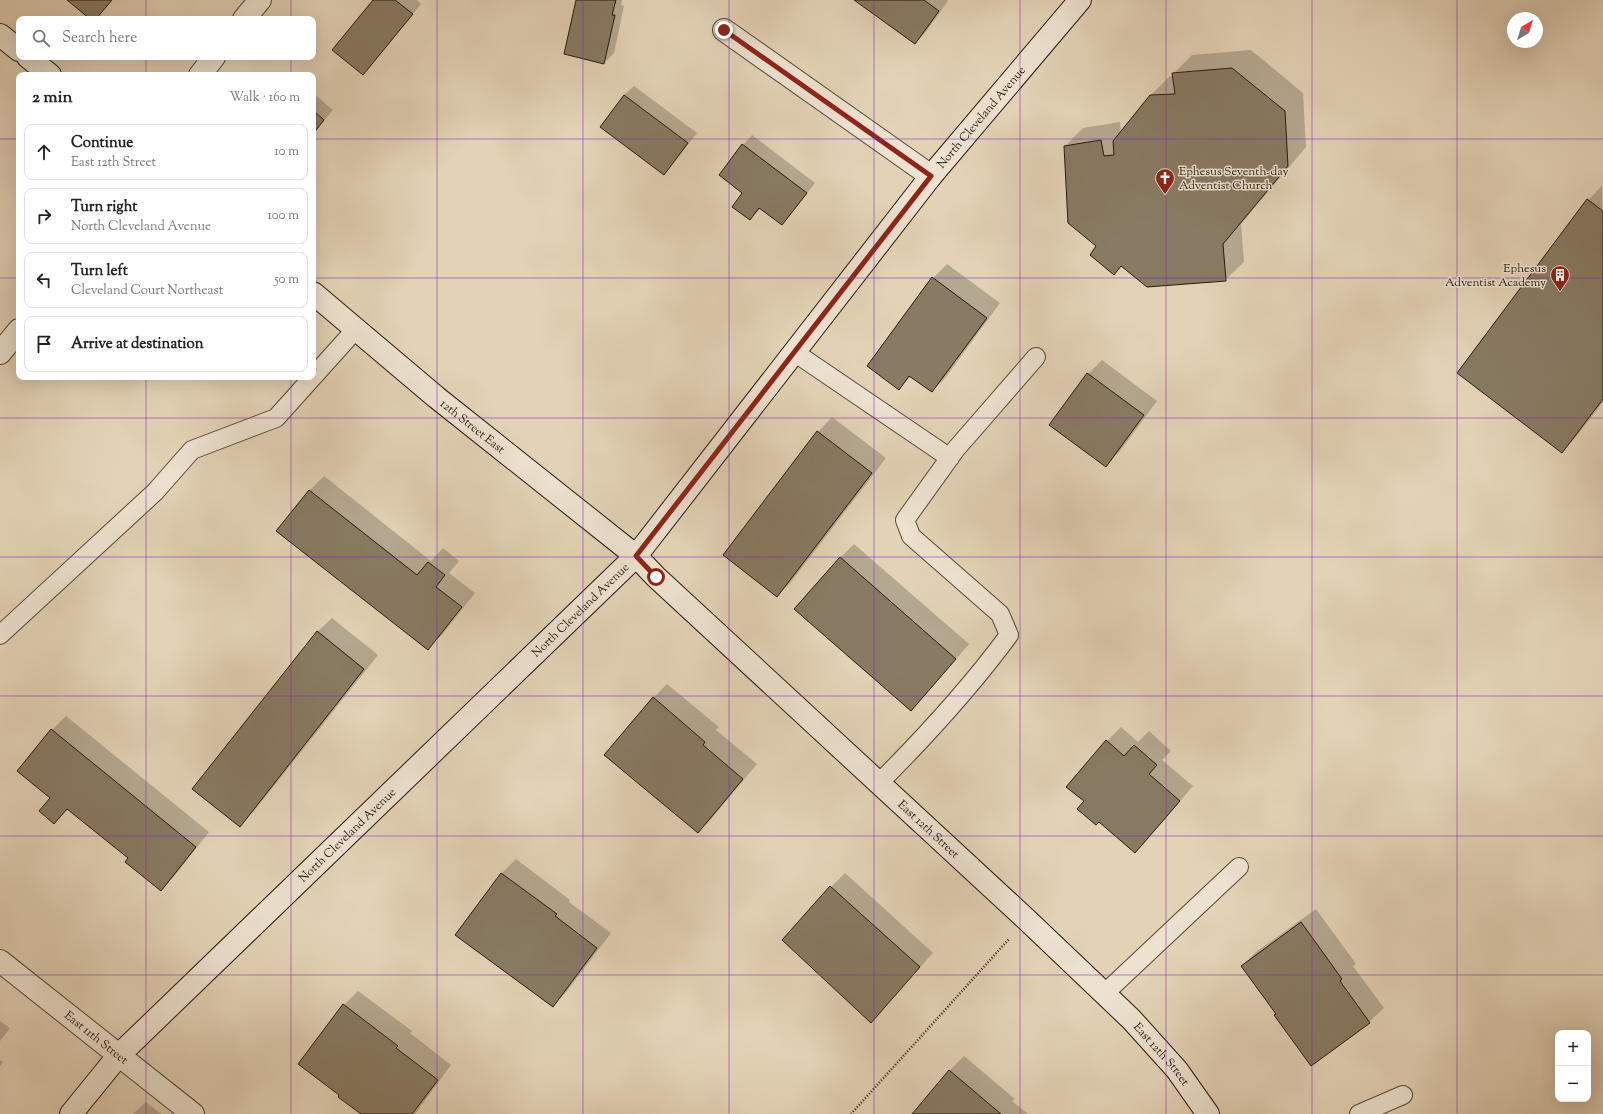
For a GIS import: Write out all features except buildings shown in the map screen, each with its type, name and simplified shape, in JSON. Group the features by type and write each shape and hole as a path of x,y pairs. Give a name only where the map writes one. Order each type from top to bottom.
{"street":[{"path":"247,16 260,0"},
{"name":"North Cleveland Avenue","path":"71,1114 119,1056 636,556 931,176 1080,0"},
{"path":"724,30 931,176"},
{"path":"0,35 16,48"},
{"path":"32,60 46,72"},
{"path":"202,72 212,60"},
{"name":"12th Street East","path":"316,296 436,397 636,556"},
{"path":"0,353 16,334"},
{"name":"East 12th Street","path":"636,556 656,577 1131,1018 1177,1070 1208,1114"},
{"name":"East 11th Street","path":"0,961 193,1114"}],"lane":[{"path":"316,374 356,329"},
{"path":"794,352 950,458"},
{"path":"879,783 922,740 990,661 1009,635 1000,614 911,536 905,520 950,458 1036,357"},
{"path":"0,635 155,492 192,450 276,418 310,380"},
{"path":"1105,993 1239,867"},
{"path":"1359,1114 1403,1095"}],"path":[{"path":"852,1114 950,1006 1026,919"}],"place":[{"name":"Ephesus Seventh-day Adventist Church","path":"1165,195"},
{"name":"Ephesus Adventist Academy","path":"1560,292"}],"route":[{"path":"656,577 636,556 931,176 724,30"}]}
